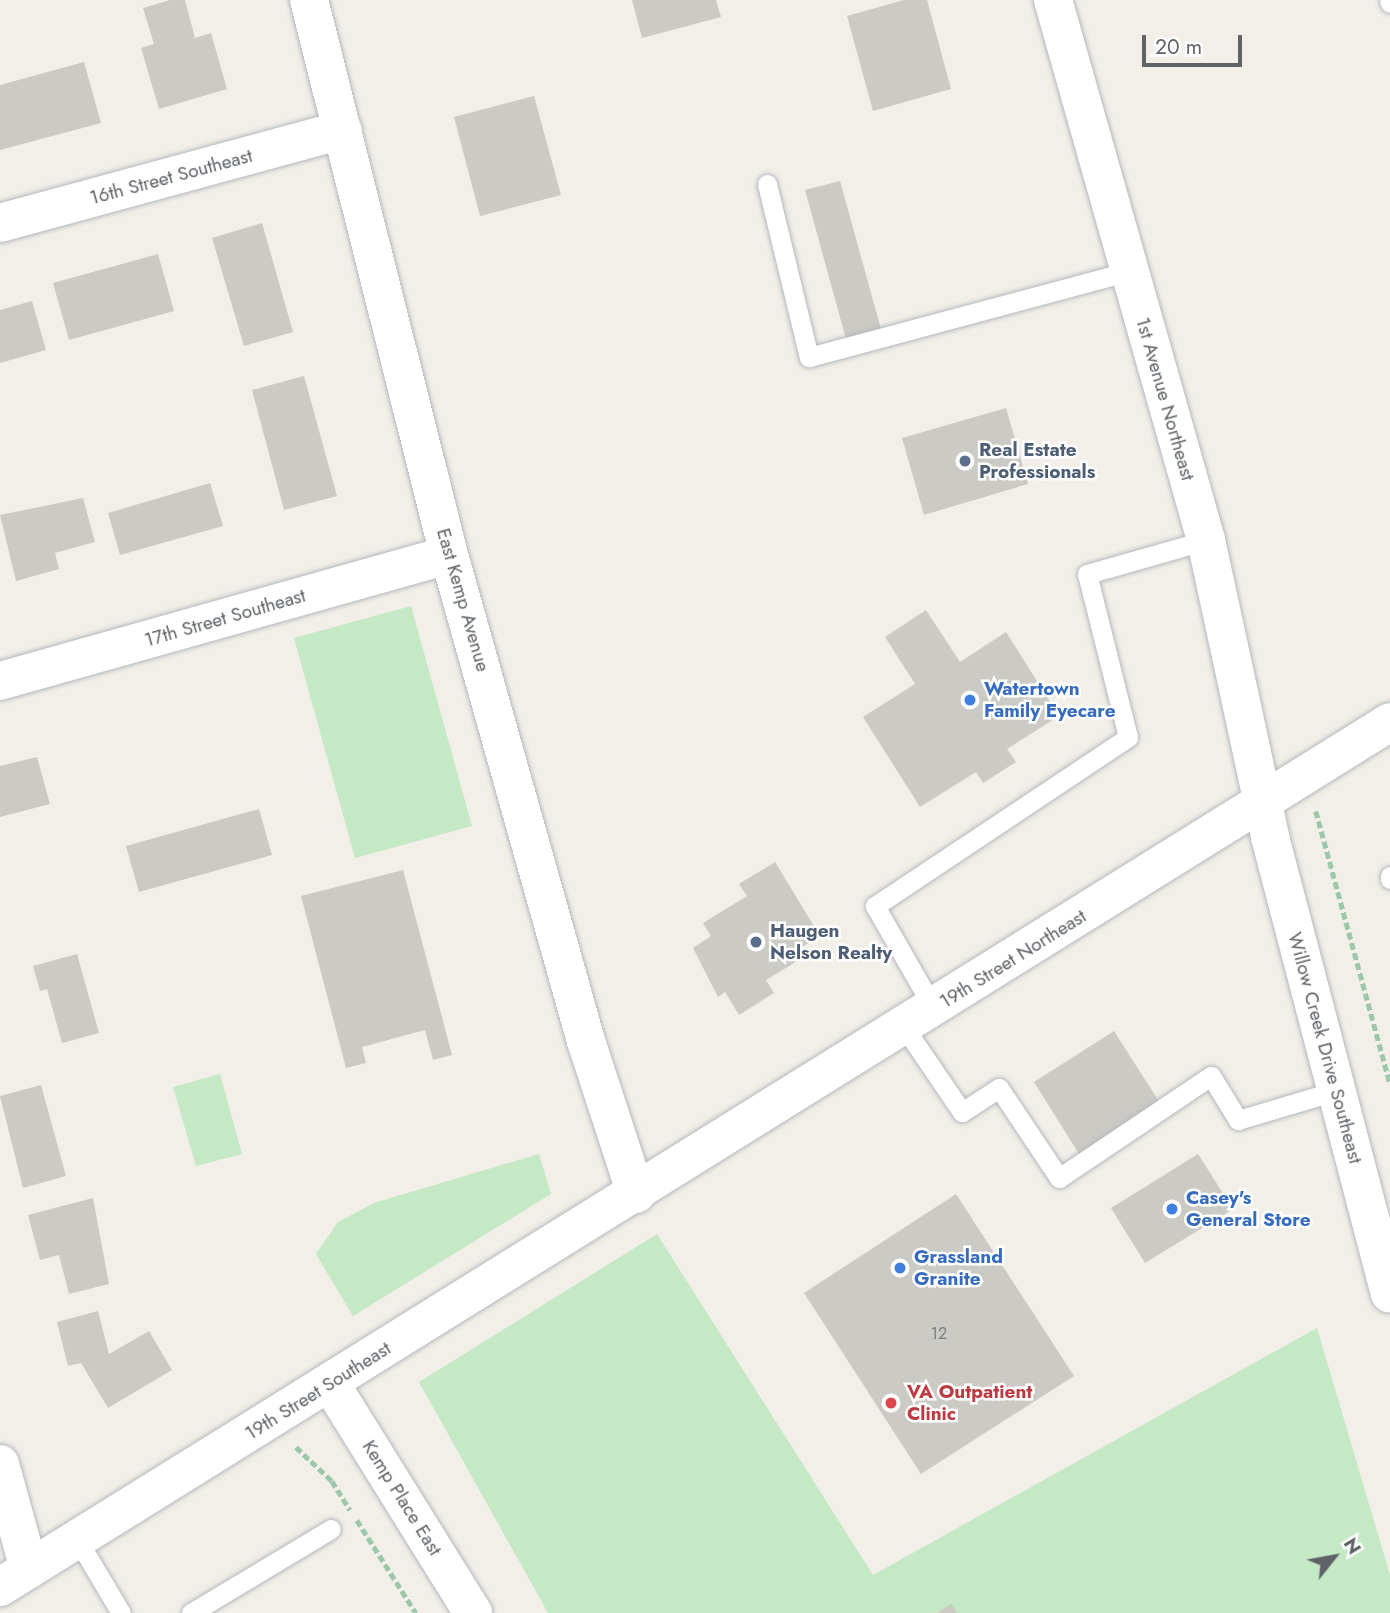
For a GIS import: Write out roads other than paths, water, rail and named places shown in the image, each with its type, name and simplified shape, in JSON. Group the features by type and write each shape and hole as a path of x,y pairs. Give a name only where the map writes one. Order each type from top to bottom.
{"main road":[{"name":"East Kemp Avenue","path":"309,0 449,555 586,1041 636,1194"},
{"name":"1st Avenue Northeast","path":"1053,0 1206,540 1262,802"},
{"name":"16th Street Southeast","path":"0,223 343,130"},
{"name":"17th Street Southeast","path":"0,681 449,555"},
{"name":"19th Street Northeast","path":"636,1194 1390,722"},
{"name":"Willow Creek Drive Southeast","path":"1262,802 1335,1091 1390,1294"},
{"name":"19th Street Southeast","path":"14,1578 636,1194"},
{"name":"Kemp Place East","path":"330,1383 473,1613"},
{"path":"0,1464 14,1578"}],"lane":[{"path":"768,184 809,356 1129,271"},
{"path":"1206,540 1087,575 1128,737 875,906 919,1018 962,1112 999,1088 1059,1178 1211,1076 1238,1120 1335,1091"},
{"path":"191,1613 331,1529"},
{"path":"77,1539 121,1613"}],"place":[{"name":"Real Estate Professionals","path":"965,461"},
{"name":"Watertown Family Eyecare","path":"970,700"},
{"name":"Haugen Nelson Realty","path":"756,942"},
{"name":"Casey's General Store","path":"1172,1209"},
{"name":"Grassland Granite","path":"900,1268"},
{"name":"VA Outpatient Clinic","path":"891,1403"}]}
